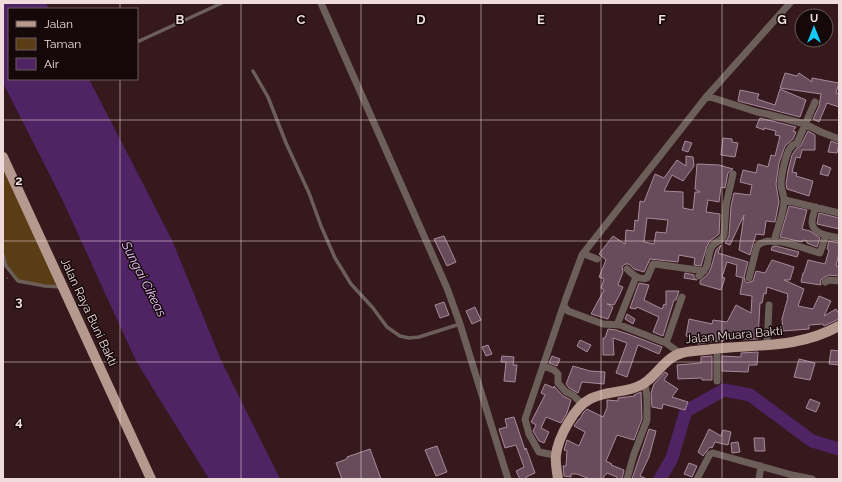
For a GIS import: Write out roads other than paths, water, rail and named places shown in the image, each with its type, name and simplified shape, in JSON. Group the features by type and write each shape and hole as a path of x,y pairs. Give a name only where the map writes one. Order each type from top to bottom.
{"main road":[{"name":"Jalan Raya Buni Bakti","path":"3,157 36,232 63,287 151,479"},
{"name":"Jalan Muara Bakti","path":"558,479 556,454 559,444 569,421 582,404 590,399 603,394 629,389 645,383 657,370 680,353 768,346 811,338 839,326"}],"street":[{"path":"322,3 447,288 460,324 508,479"},
{"path":"556,454 539,452 529,434 525,419 566,298 584,254 707,96 790,3"},
{"path":"707,96 757,112 805,124 839,139"},
{"path":"774,242 781,219 784,200 781,184 785,165 790,148 797,143 815,102"},
{"path":"627,269 636,277 646,279 653,264 701,274 708,264 711,248 714,243 722,239 724,235 726,205 733,174"},
{"path":"784,200 839,213"},
{"path":"816,207 812,225 817,232 839,238"},
{"path":"749,278 757,246 760,243 774,242 798,246 820,253 826,235"},
{"path":"584,254 596,259"},
{"path":"617,325 636,277"},
{"path":"825,282 829,280 839,281"},
{"path":"666,343 682,297"},
{"path":"564,306 568,311 603,324 620,325 666,343 680,353"},
{"path":"768,346 770,306"},
{"path":"717,349 717,381"},
{"path":"544,366 554,370 558,374 558,383 566,392 573,395 582,404"},
{"path":"627,479 634,454 647,420 645,383"},
{"path":"697,479 704,464 712,453 812,479"},
{"path":"759,479 761,466"}],"lane":[{"path":"138,42 222,3"},
{"path":"253,71 268,97 286,143 304,179 335,258 351,284 373,308 387,327 400,336 410,338 419,337 460,324"},
{"path":"3,255 6,266 18,281 45,286 63,287"}],"water":[{"name":"Sungai Cikeas","path":"3,3 46,3 48,8 8,8 8,80 90,80 172,240 221,360 280,479 209,479 136,361 62,199 3,83"}],"waterway":[{"path":"660,479 672,458 686,411 724,390 750,395 812,441 839,449"}]}
